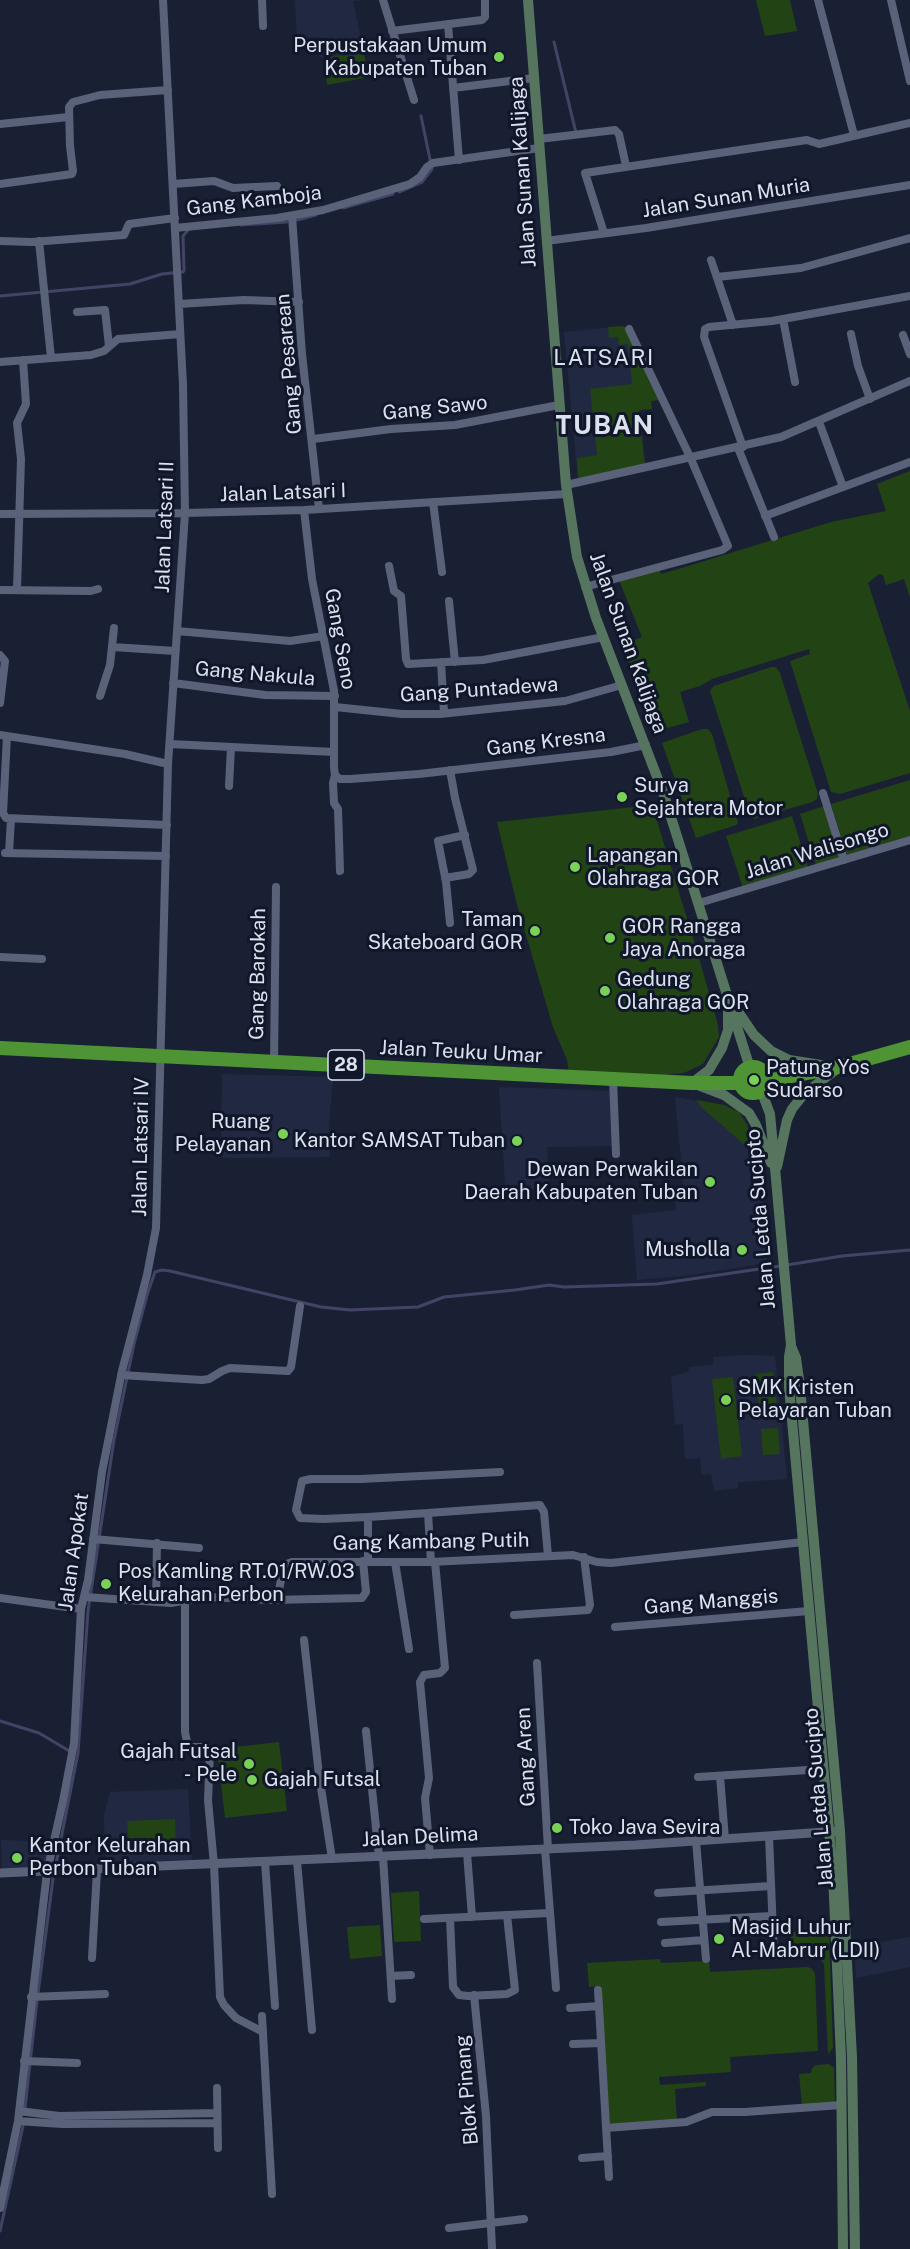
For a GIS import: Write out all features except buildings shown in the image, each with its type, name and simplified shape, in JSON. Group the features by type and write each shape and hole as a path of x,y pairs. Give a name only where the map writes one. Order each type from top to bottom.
{"highway":[{"path":"741,1083 742,1075 750,1068 762,1070 764,1086 910,1047"},
{"name":"Jalan Teuku Umar","path":"0,1048 692,1083 741,1083"},
{"name":"28","path":"741,1083 749,1092 764,1086"}],"main road":[{"name":"Jalan Sunan Kalijaga","path":"528,0 566,489 574,543 585,587 646,745 699,903 750,1068"},
{"path":"727,994 754,1035 771,1051 799,1063 839,1067"},
{"path":"727,994 726,1037 712,1065 692,1083 724,1095 749,1113 776,1173"},
{"path":"776,1173 787,1120 792,1109 804,1094 839,1067"},
{"name":"Jalan Letda Sucipto","path":"764,1086 770,1114 786,1286 791,1346 789,1387 824,1769 835,1832"},
{"name":"Jalan Letda Sucipto","path":"791,1346 796,1359 800,1387 835,1832 855,2249"},
{"name":"Jalan Letda Sucipto","path":"843,2249 841,2105 846,2057"}],"street":[{"name":"Jalan Latsari II","path":"159,1056 168,765 185,513 179,304 163,0"},
{"path":"262,0 263,26"},
{"path":"383,0 414,100"},
{"path":"392,31 484,20 485,0"},
{"path":"819,0 854,135"},
{"path":"891,0 910,81"},
{"path":"448,24 459,160"},
{"path":"453,88 534,78"},
{"path":"0,184 72,174 74,171 69,117 70,105 77,100 100,95 168,90"},
{"path":"0,124 69,117"},
{"path":"604,234 585,172 807,140 819,144 910,123"},
{"name":"Gang Kamboja","path":"175,228 292,216 334,207 407,185 420,177 432,164 539,144 576,134 617,130 626,166"},
{"path":"173,184 214,181 234,188 277,186"},
{"name":"Jalan Sunan Muria","path":"546,241 604,234 910,185"},
{"name":"Gang Pesarean","path":"292,216 302,357 313,439 319,509"},
{"path":"0,241 39,241 124,235 129,224 175,218"},
{"path":"717,277 771,273 835,260 910,238"},
{"path":"39,241 51,358"},
{"path":"711,260 733,325"},
{"path":"774,537 740,447 703,335 704,330 708,327 783,319 910,296"},
{"path":"179,304 244,300 299,302"},
{"path":"77,312 105,310 109,346"},
{"path":"783,319 795,382"},
{"path":"585,587 727,547 727,540 691,459 629,329"},
{"path":"0,362 94,354 102,352 114,340 180,334"},
{"path":"850,334 870,399"},
{"path":"903,335 910,354"},
{"path":"17,590 21,452 17,423 26,407 23,360"},
{"name":"Jalan Latsari I","path":"0,514 304,510 433,502 566,489 787,436 910,381"},
{"name":"Gang Sawo","path":"313,439 380,430 455,425 559,405"},
{"path":"819,422 843,487"},
{"path":"765,516 910,462"},
{"path":"433,502 442,572"},
{"name":"Gang Seno","path":"304,510 312,579 335,696 335,775 333,783 334,801 338,810 340,871"},
{"path":"389,566 394,591 401,596 406,661 411,664 497,657 604,637"},
{"path":"0,590 92,591 98,589"},
{"path":"449,601 455,662"},
{"path":"100,696 109,669 114,628"},
{"path":"177,631 290,641 324,636"},
{"path":"112,647 175,651"},
{"path":"0,655 5,661 0,703"},
{"path":"441,663 444,713"},
{"name":"Gang Nakula","path":"173,683 265,695 335,696"},
{"name":"Gang Puntadewa","path":"335,707 402,714 444,713 565,701 622,685"},
{"path":"167,825 5,818 3,814 4,735 125,754 168,765"},
{"path":"170,744 334,752"},
{"name":"Gang Kresna","path":"335,775 350,779 450,770 611,752 646,745"},
{"path":"229,786 231,747"},
{"path":"445,878 469,874 473,871 450,770"},
{"path":"823,793 844,860"},
{"path":"11,819 7,853 166,856"},
{"path":"450,923 438,840 465,835"},
{"name":"Jalan Walisongo","path":"699,903 910,840"},
{"name":"Gang Barokah","path":"274,1062 276,887"},
{"path":"0,957 42,959"},
{"name":"Jalan Latsari IV","path":"155,1239 159,1177 159,1056"},
{"path":"614,1079 615,1155"},
{"name":"Jalan Apokat","path":"0,2208 29,2061 31,1997 74,1743 81,1609 89,1598 98,1539 102,1472 126,1375 155,1239"},
{"path":"126,1375 207,1380 227,1368 286,1372 290,1370 300,1306"},
{"path":"501,1472 304,1480 300,1484 296,1510 300,1518 323,1519 540,1504 544,1512 548,1556"},
{"path":"428,1513 445,1665 443,1671 424,1675 420,1682 429,1778 425,1798 430,1855"},
{"path":"89,1598 156,1602 213,1597 270,1600 362,1598 366,1592 365,1561 368,1517"},
{"path":"98,1539 199,1548"},
{"name":"Gang Kambang Putih","path":"270,1600 278,1595 284,1567 288,1562 433,1562 573,1555 602,1563 632,1562 803,1542"},
{"path":"156,1602 157,1544"},
{"path":"514,1615 588,1610 590,1605 584,1557"},
{"path":"394,1562 409,1649"},
{"path":"0,1598 81,1609"},
{"path":"185,1601 185,1740 190,1748 207,1747 210,1750 208,1800 214,1865 220,1999 236,2018 263,2032"},
{"name":"Gang Manggis","path":"615,1627 809,1611"},
{"path":"304,1640 319,1775 332,1859"},
{"name":"Gang Aren","path":"537,1663 546,1849 556,1988"},
{"path":"366,1731 381,1857 392,1999"},
{"path":"698,1777 824,1769"},
{"path":"720,1776 725,1839"},
{"name":"Jalan Delima","path":"0,1873 265,1863 696,1842 835,1832"},
{"path":"769,1836 774,1956"},
{"path":"696,1842 706,1959"},
{"path":"467,1853 472,1917"},
{"path":"297,1861 312,2030"},
{"path":"265,1863 275,2006"},
{"path":"92,1958 97,1870"},
{"path":"658,1893 771,1886"},
{"path":"424,1919 550,1913"},
{"path":"450,1918 454,1989 461,1996 507,1994 515,1990 507,1915"},
{"path":"661,1922 772,1916"},
{"path":"665,1943 704,1940"},
{"path":"391,1976 411,1975"},
{"path":"598,1990 609,2177"},
{"path":"31,1997 105,1994"},
{"name":"Blok Pinang","path":"474,1995 491,2182 492,2249"},
{"path":"570,2008 599,2006"},
{"path":"262,2016 272,2193"},
{"path":"573,2044 601,2043"},
{"path":"29,2061 77,2063"},
{"path":"217,2088 218,2148"},
{"path":"606,2128 686,2122 712,2112 841,2105"},
{"path":"19,2111 59,2116 217,2113"},
{"path":"35,2123 36,2114"},
{"path":"124,2114 124,2124"},
{"path":"135,2114 136,2123"},
{"path":"18,2121 124,2124 218,2123"},
{"path":"582,2158 608,2156"},
{"path":"449,2228 524,2219"}],"shaded area":[{"path":"295,0 363,0 353,1 369,77 327,85 325,57 319,57 318,37 297,38"},
{"path":"624,326 652,383 637,385 645,465 578,479 564,332"},
{"path":"222,1074 333,1077 329,1123 330,1157 223,1158"},
{"path":"499,1087 612,1091 613,1146 547,1147 550,1190 528,1189 528,1197 506,1198"},
{"path":"675,1097 724,1105 739,1112 745,1120 760,1164 767,1263 690,1275 637,1280 632,1215 676,1210 675,1190 684,1189"},
{"name":"SMK Kristen Pelayaran Tuban","path":"775,1356 787,1479 738,1482 738,1488 714,1491 711,1474 702,1475 700,1458 685,1459 683,1424 675,1425 671,1377 690,1371 689,1367 713,1365 713,1357"},
{"path":"188,1789 192,1862 105,1866 104,1815 110,1792"},
{"path":"1,1840 51,1842 44,1866 42,1868 2,1870"},
{"path":"910,1937 910,1967 856,1978 854,1938 865,1945"}],"green space":[{"path":"756,0 790,0 797,31 765,36"},
{"path":"364,54 369,77 327,85 325,57"},
{"path":"624,326 660,400 651,401 652,409 639,410 645,465 578,479 577,458 597,455 590,389 632,384 628,344 619,345 618,337 609,338 608,327"},
{"path":"910,471 910,597 904,579 886,585 883,575 879,574 868,583 910,711 910,773 840,794 831,792 790,661 810,654 809,649 712,679 700,686 680,692 689,722 656,731 622,645 642,637 619,580 659,569 661,574 831,522 886,511 877,484"},
{"path":"776,667 780,673 818,794 817,799 812,802 754,819 750,815 710,691 714,686"},
{"path":"708,729 712,734 738,823 696,838 662,743"},
{"path":"910,780 910,836 847,855 831,804"},
{"name":"GOR Rangga Jaya Anoraga","path":"652,805 697,951 718,1025 719,1037 703,1064 684,1073 663,1075 569,1073 567,1060 553,1027 516,901 497,822"},
{"path":"824,806 841,857 816,865 800,814"},
{"path":"792,816 808,867 743,888 726,836"},
{"path":"697,1100 724,1105 739,1112 747,1125 756,1150 747,1147 700,1106"},
{"path":"773,1372 777,1406 759,1408 756,1374"},
{"path":"733,1377 742,1456 721,1459 712,1379"},
{"path":"778,1428 780,1454 763,1455 761,1429"},
{"name":"Gajah Futsal","path":"279,1742 287,1811 225,1818 217,1749"},
{"path":"175,1819 176,1847 129,1849 127,1821"},
{"path":"419,1891 421,1941 394,1942 391,1893"},
{"path":"380,1925 382,1956 350,1959 347,1927"},
{"path":"829,1930 833,2048 828,2054 824,1964 818,1957 791,1957 790,1932"},
{"path":"660,1959 661,1963 709,1961 710,1972 808,1967 812,1969 815,1974 818,2051 730,2057 731,2072 659,2077 660,2085 706,2082 706,2086 675,2089 677,2121 609,2126 600,1986 589,1987 587,1963"},
{"path":"829,2064 834,2068 835,2103 802,2105 799,2074 811,2073 812,2068 816,2065"}],"waterway":[{"path":"554,42 576,133"},
{"path":"399,192 422,182 432,169 421,116"},
{"path":"343,208 393,194"},
{"path":"297,220 316,215"},
{"path":"241,225 287,222"},
{"path":"0,296 130,284 162,274 183,272 183,236 189,229"},
{"path":"787,1265 842,1256 910,1250"},
{"path":"38,1993 53,1879 78,1753 88,1611 114,1440 134,1344 155,1272 170,1271 321,1307 350,1310 418,1307 444,1297 549,1285 564,1287 657,1284 780,1266"},
{"path":"0,1721 39,1733 71,1752"},
{"path":"25,2108 37,2001"},
{"path":"0,2231 23,2126"}],"place":[{"name":"Perpustakaan Umum Kabupaten Tuban","path":"499,57"},
{"name":"Surya Sejahtera Motor","path":"622,797"},
{"name":"Lapangan Olahraga GOR","path":"575,867"},
{"name":"Taman Skateboard GOR","path":"535,931"},
{"name":"GOR Rangga Jaya Anoraga","path":"610,938"},
{"name":"Gedung Olahraga GOR","path":"605,991"},
{"name":"Patung Yos Sudarso","path":"754,1080"},
{"name":"Ruang Pelayanan","path":"283,1134"},
{"name":"Kantor SAMSAT Tuban","path":"517,1141"},
{"name":"Dewan Perwakilan Daerah Kabupaten Tuban","path":"710,1182"},
{"name":"Musholla","path":"742,1250"},
{"name":"SMK Kristen Pelayaran Tuban","path":"726,1400"},
{"name":"Pos Kamling RT.01/RW.03 Kelurahan Perbon","path":"106,1584"},
{"name":"Gajah Futsal - Pele","path":"249,1764"},
{"name":"Gajah Futsal","path":"252,1780"},
{"name":"Toko Java Sevira","path":"557,1828"},
{"name":"Kantor Kelurahan Perbon Tuban","path":"17,1858"},
{"name":"Masjid Luhur Al-Mabrur (LDII)","path":"719,1939"}],"district":[{"name":"LATSARI","path":"604,358"},
{"name":"TUBAN","path":"605,426"}]}
